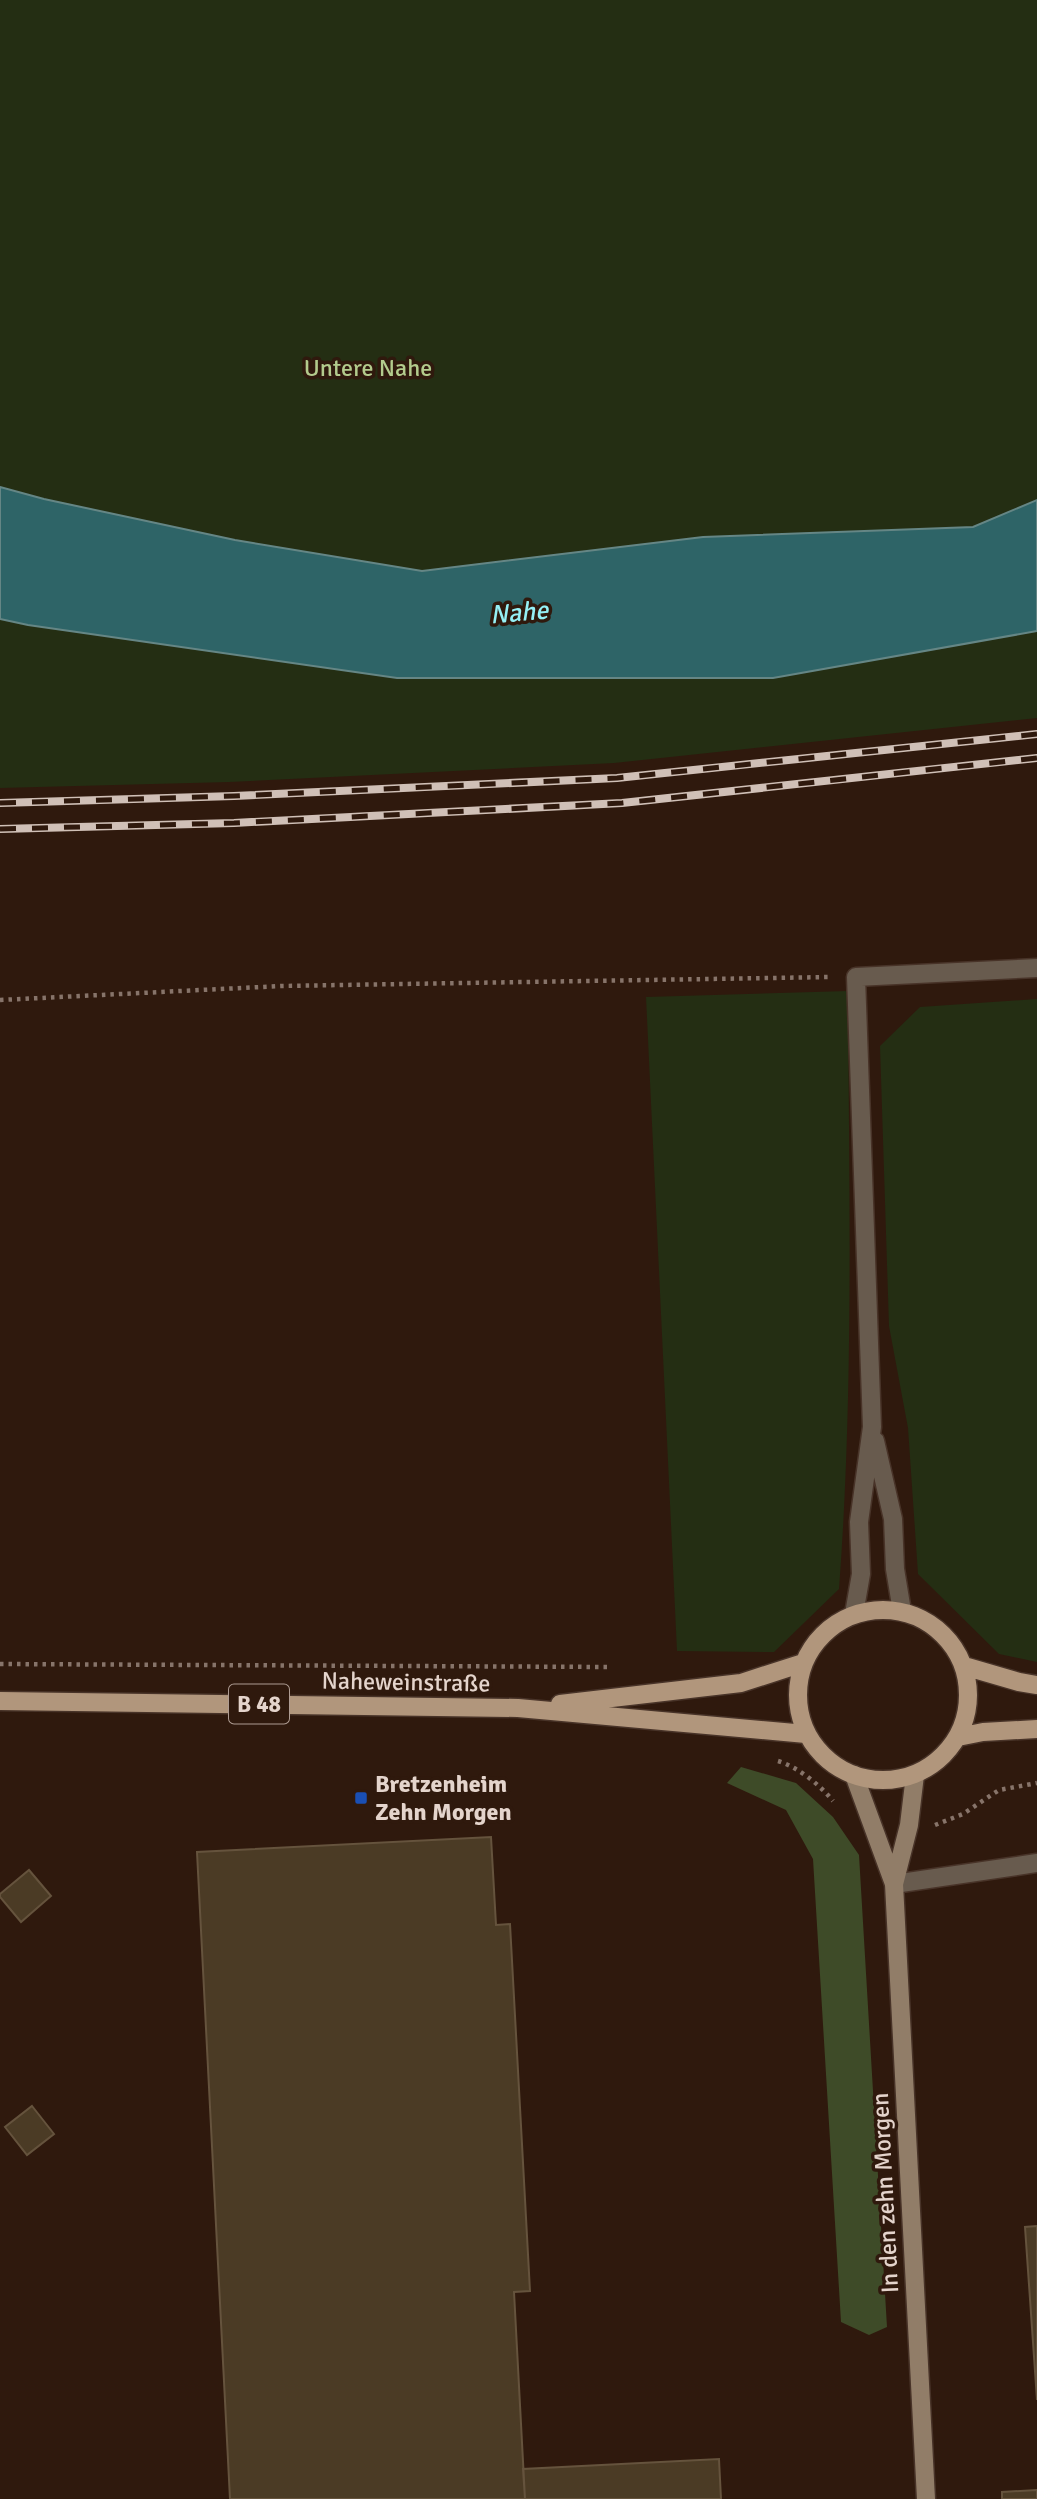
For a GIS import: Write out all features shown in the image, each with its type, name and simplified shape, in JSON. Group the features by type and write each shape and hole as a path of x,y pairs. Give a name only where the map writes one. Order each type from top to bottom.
{"main road":[{"path":"878,1609 902,1611 923,1619 940,1631 954,1647 964,1666 969,1702 958,1737 932,1766 915,1775 894,1780 874,1780 834,1766 806,1734 797,1699 799,1681 803,1663 815,1642 832,1625 854,1614 878,1609"},
{"name":"Naheweinstraße","path":"518,1708 741,1683 803,1663"},
{"path":"964,1666 1037,1685"},
{"name":"Naheweinstraße","path":"0,1701 518,1708 806,1734"},
{"path":"958,1737 983,1732 1037,1729"}],"street":[{"name":"In den zehn Morgen","path":"854,1775 894,1884 926,2499"},
{"name":"In den zehn Morgen","path":"894,1884 909,1825 915,1775"}],"lane":[{"path":"854,1614 861,1574 859,1522 872,1427 856,977 1037,968"},
{"path":"872,1427 892,1519 895,1569 902,1611"},
{"path":"894,1884 1037,1863"}],"path":[{"path":"0,1000 281,986 856,977"},
{"path":"0,1664 623,1667"},
{"path":"768,1758 789,1765 834,1802"},
{"path":"934,1825 963,1814 999,1790 1037,1783"}],"green space":[{"name":"Untere Nahe","path":"0,0 1037,0 1037,718 614,763 229,782 0,788"},
{"path":"848,991 849,1365 839,1589 774,1652 677,1651 646,997"},
{"path":"1037,999 1037,1662 999,1654 918,1574 908,1428 889,1326 880,1046 920,1007"},
{"path":"741,1767 796,1783 833,1817 859,1855 887,2327 869,2335 841,2322 813,1859 786,1810 727,1783"}],"water":[{"name":"Nahe","path":"0,487 235,540 422,571 703,537 973,527 1037,500 1037,631 773,678 397,678 0,619"}],"building":[{"path":"491,1837 496,1925 510,1924 530,2291 514,2292 525,2499 230,2499 197,1852"},
{"path":"29,1870 51,1896 21,1922 0,1894"},
{"path":"32,2106 54,2134 27,2155 5,2127"},
{"path":"1037,2226 1037,2400 1025,2227"},
{"path":"719,2459 721,2499 525,2499 523,2469"},
{"path":"1037,2490 1037,2499 1002,2499 1002,2492"}],"railway":[{"path":"0,803 234,796 617,778 1037,734"},
{"path":"0,829 234,823 622,803 1037,758"}],"place":[{"name":"Bretzenheim Zehn Morgen","path":"361,1798"}]}
